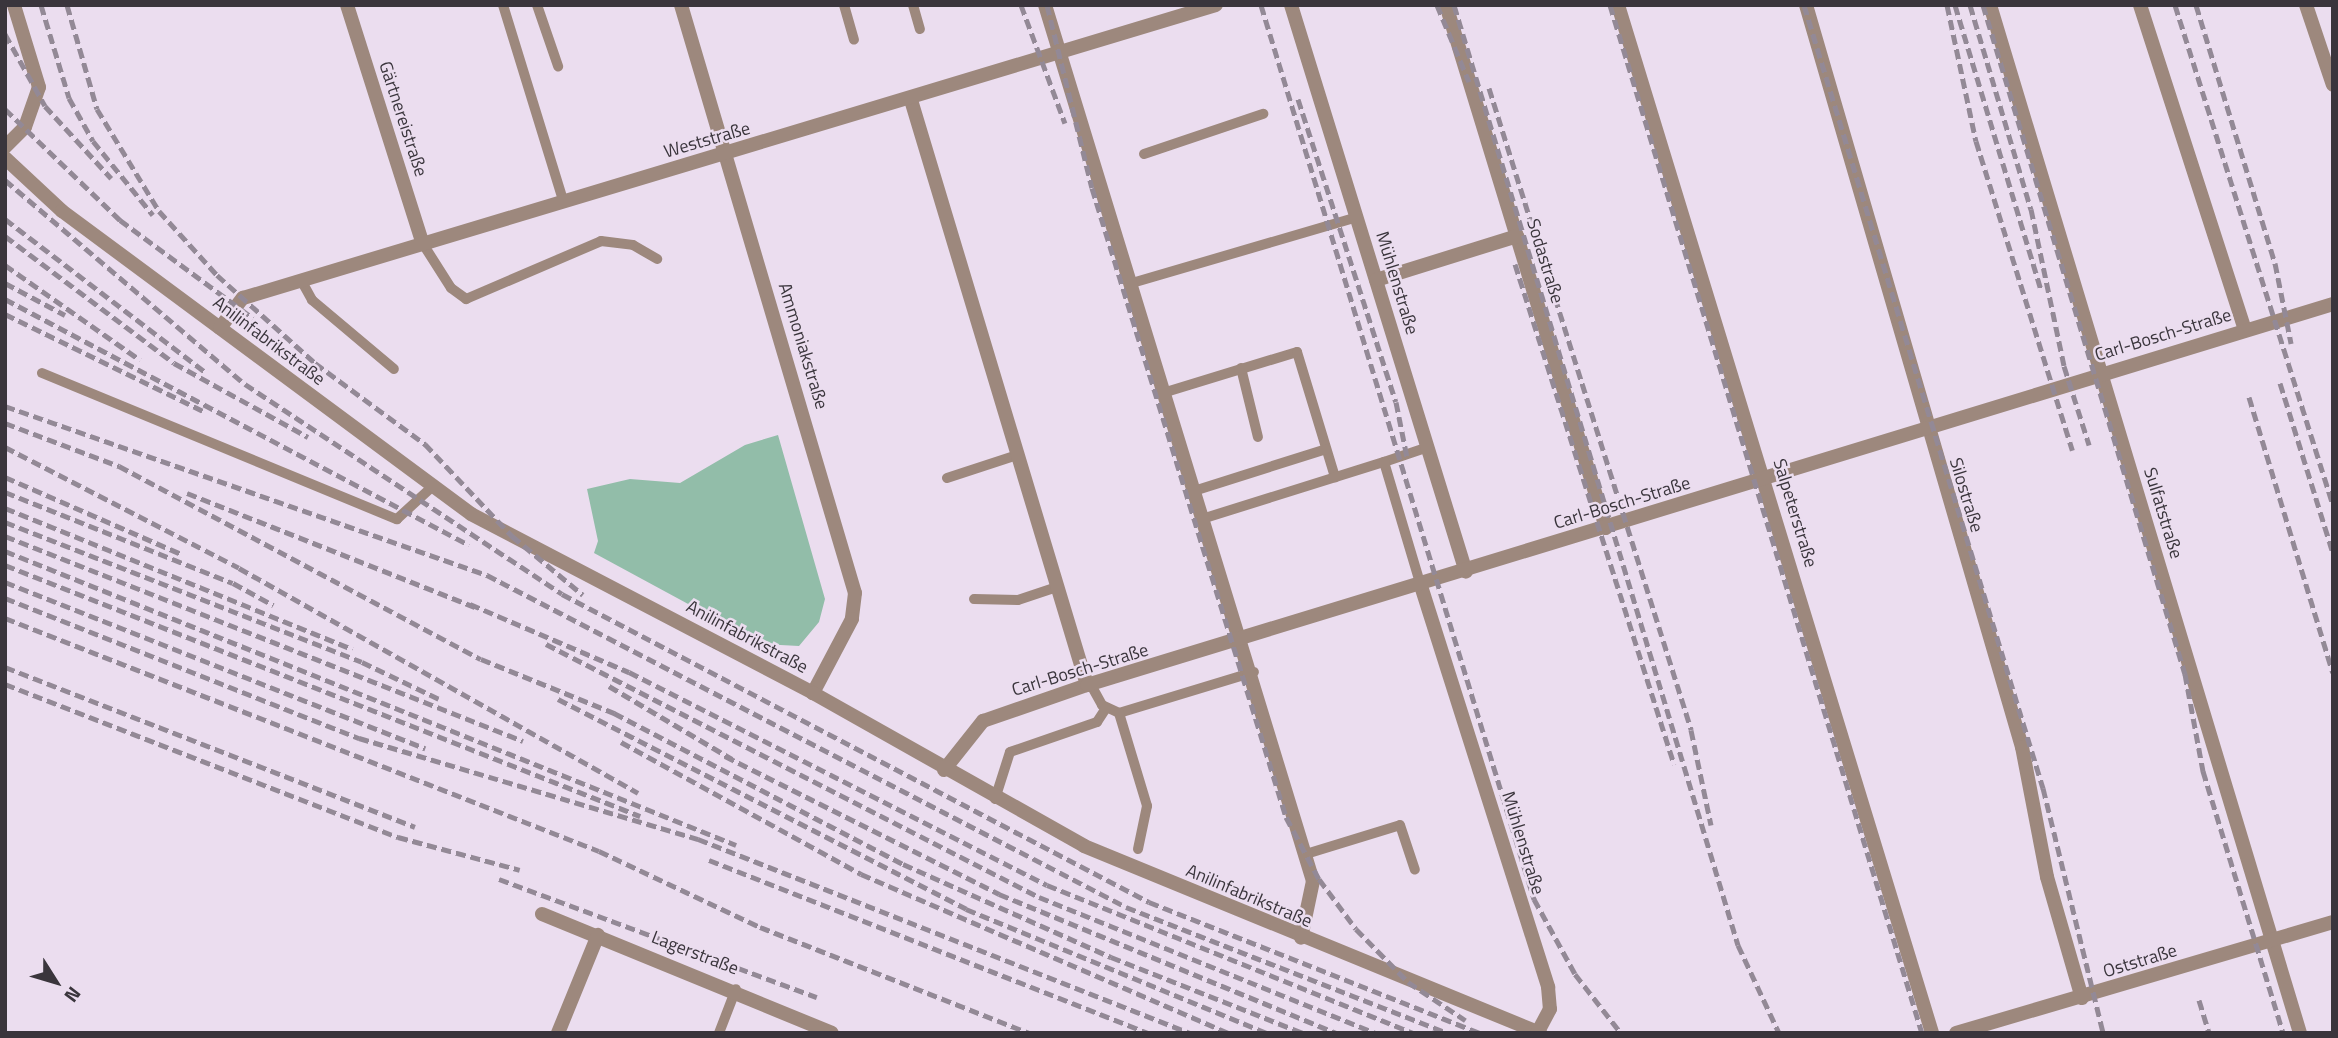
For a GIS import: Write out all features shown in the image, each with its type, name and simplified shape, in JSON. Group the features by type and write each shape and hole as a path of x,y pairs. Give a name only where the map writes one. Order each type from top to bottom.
{"street":[{"path":"5,146 24,127 38,87 14,5"},
{"name":"Gärtnereistraße","path":"347,5 423,244"},
{"name":"Ammoniakstraße","path":"681,5 855,593 852,619 813,693"},
{"path":"1045,5 1254,672 1306,854 1314,890 1301,939"},
{"name":"Weststraße","path":"220,328 243,298 563,200 911,100 1216,5"},
{"name":"Mühlenstraße","path":"1291,5 1466,572"},
{"name":"Sodastraße","path":"1446,5 1606,528"},
{"name":"Salpeterstraße","path":"1618,5 1765,479 1932,1033"},
{"name":"Silostraße","path":"1806,5 1925,428 2022,747 2047,877 2082,998"},
{"name":"Sulfatstraße","path":"1990,5 2300,1033"},
{"path":"2140,5 2245,330"},
{"path":"2306,5 2333,85"},
{"path":"911,100 1089,685"},
{"name":"Anilinfabrikstraße","path":"5,158 62,211 471,514 813,693 995,799 1084,846 1301,939 1539,1032"},
{"path":"1376,280 1517,236"},
{"name":"Carl-Bosch-Straße","path":"944,770 983,721 1089,685 1421,586 2333,304"},
{"name":"Mühlenstraße","path":"1421,586 1548,988 1550,1009 1539,1032"},
{"name":"Lagerstraße","path":"542,914 736,989 832,1033"},
{"name":"Oststraße","path":"1956,1033 2333,922"},
{"path":"558,1033 598,935"}],"lane":[{"path":"503,5 563,200"},
{"path":"537,5 558,66"},
{"path":"844,5 854,40"},
{"path":"914,5 920,29"},
{"path":"1144,154 1263,114"},
{"path":"1132,283 1356,217"},
{"path":"423,244 451,288 466,299 601,241 633,245 657,259"},
{"path":"301,280 312,300 394,369"},
{"path":"1166,392 1297,352 1335,477"},
{"path":"1241,368 1258,437"},
{"path":"42,373 397,519 433,486"},
{"path":"1205,518 1428,447"},
{"path":"1197,490 1326,449"},
{"path":"947,478 1017,455"},
{"path":"1384,462 1421,586"},
{"path":"974,599 1017,600 1057,587"},
{"path":"1089,685 1106,708 1119,713 1254,672"},
{"path":"995,799 1010,752 1097,722 1106,708"},
{"path":"1119,713 1147,806 1138,849"},
{"path":"1306,854 1400,825 1415,870"},
{"path":"719,1033 736,989"}],"green space":[{"path":"778,435 825,599 819,622 799,646 762,644 594,553 598,541 587,489 630,479 680,483 745,445"}],"railway":[{"path":"41,5 69,98 93,141 153,215"},
{"path":"67,5 97,109 159,211 217,275 315,363 425,444 512,536 583,595"},
{"path":"1021,5 1065,123"},
{"path":"1047,5 1092,188 1286,817 1319,879 1356,929 1408,982 1465,1020"},
{"path":"1261,5 1534,899 1575,974 1621,1033"},
{"path":"1437,5 1469,82"},
{"path":"1454,5 1738,945 1779,1033"},
{"path":"1610,5 1922,1033"},
{"path":"1804,5 2043,788 2103,1033"},
{"path":"1947,5 1976,141 2072,450"},
{"path":"1955,5 2041,290"},
{"path":"1970,5 2031,209 2064,366 2089,445"},
{"path":"1983,5 2185,674 2203,771 2283,1033"},
{"path":"2175,5 2333,505"},
{"path":"2196,5 2275,263 2291,343"},
{"path":"5,34 45,106 111,178"},
{"path":"1489,88 1535,235"},
{"path":"1298,99 1396,402 1407,457"},
{"path":"5,109 120,220 253,318"},
{"path":"5,180 245,384 562,594 1149,902 1480,1033"},
{"path":"5,219 205,372"},
{"path":"5,236 174,363 308,437"},
{"path":"1515,264 1674,764"},
{"path":"5,265 140,360"},
{"path":"1546,269 1691,730 1711,825"},
{"path":"5,283 65,315"},
{"path":"5,299 469,545"},
{"path":"5,314 203,411"},
{"path":"2280,383 2333,553"},
{"path":"2249,397 2333,673"},
{"path":"5,406 487,575 1126,907 1448,1033"},
{"path":"5,423 119,466 481,659 614,713 903,864 1111,957 1303,1033"},
{"path":"5,447 239,568 638,793"},
{"path":"5,477 181,554"},
{"path":"5,492 233,583 273,605"},
{"path":"187,493 477,608"},
{"path":"5,508 352,649"},
{"path":"5,522 362,662 439,699"},
{"path":"5,536 523,741"},
{"path":"5,551 736,845"},
{"path":"5,565 640,816"},
{"path":"5,582 425,748"},
{"path":"5,598 359,738 698,839 1190,1033"},
{"path":"470,604 629,672 1047,885 1413,1033"},
{"path":"5,618 599,851 760,927 1029,1033"},
{"path":"546,644 1039,897 1376,1033"},
{"path":"5,667 415,827"},
{"path":"5,684 398,837 520,870"},
{"path":"609,686 732,759"},
{"path":"558,699 966,909 1267,1033"},
{"path":"621,742 861,874 1229,1033"},
{"path":"725,756 999,894 1337,1033"},
{"path":"709,860 1148,1033"},
{"path":"499,879 817,997"},
{"path":"2199,1000 2209,1033"}]}
